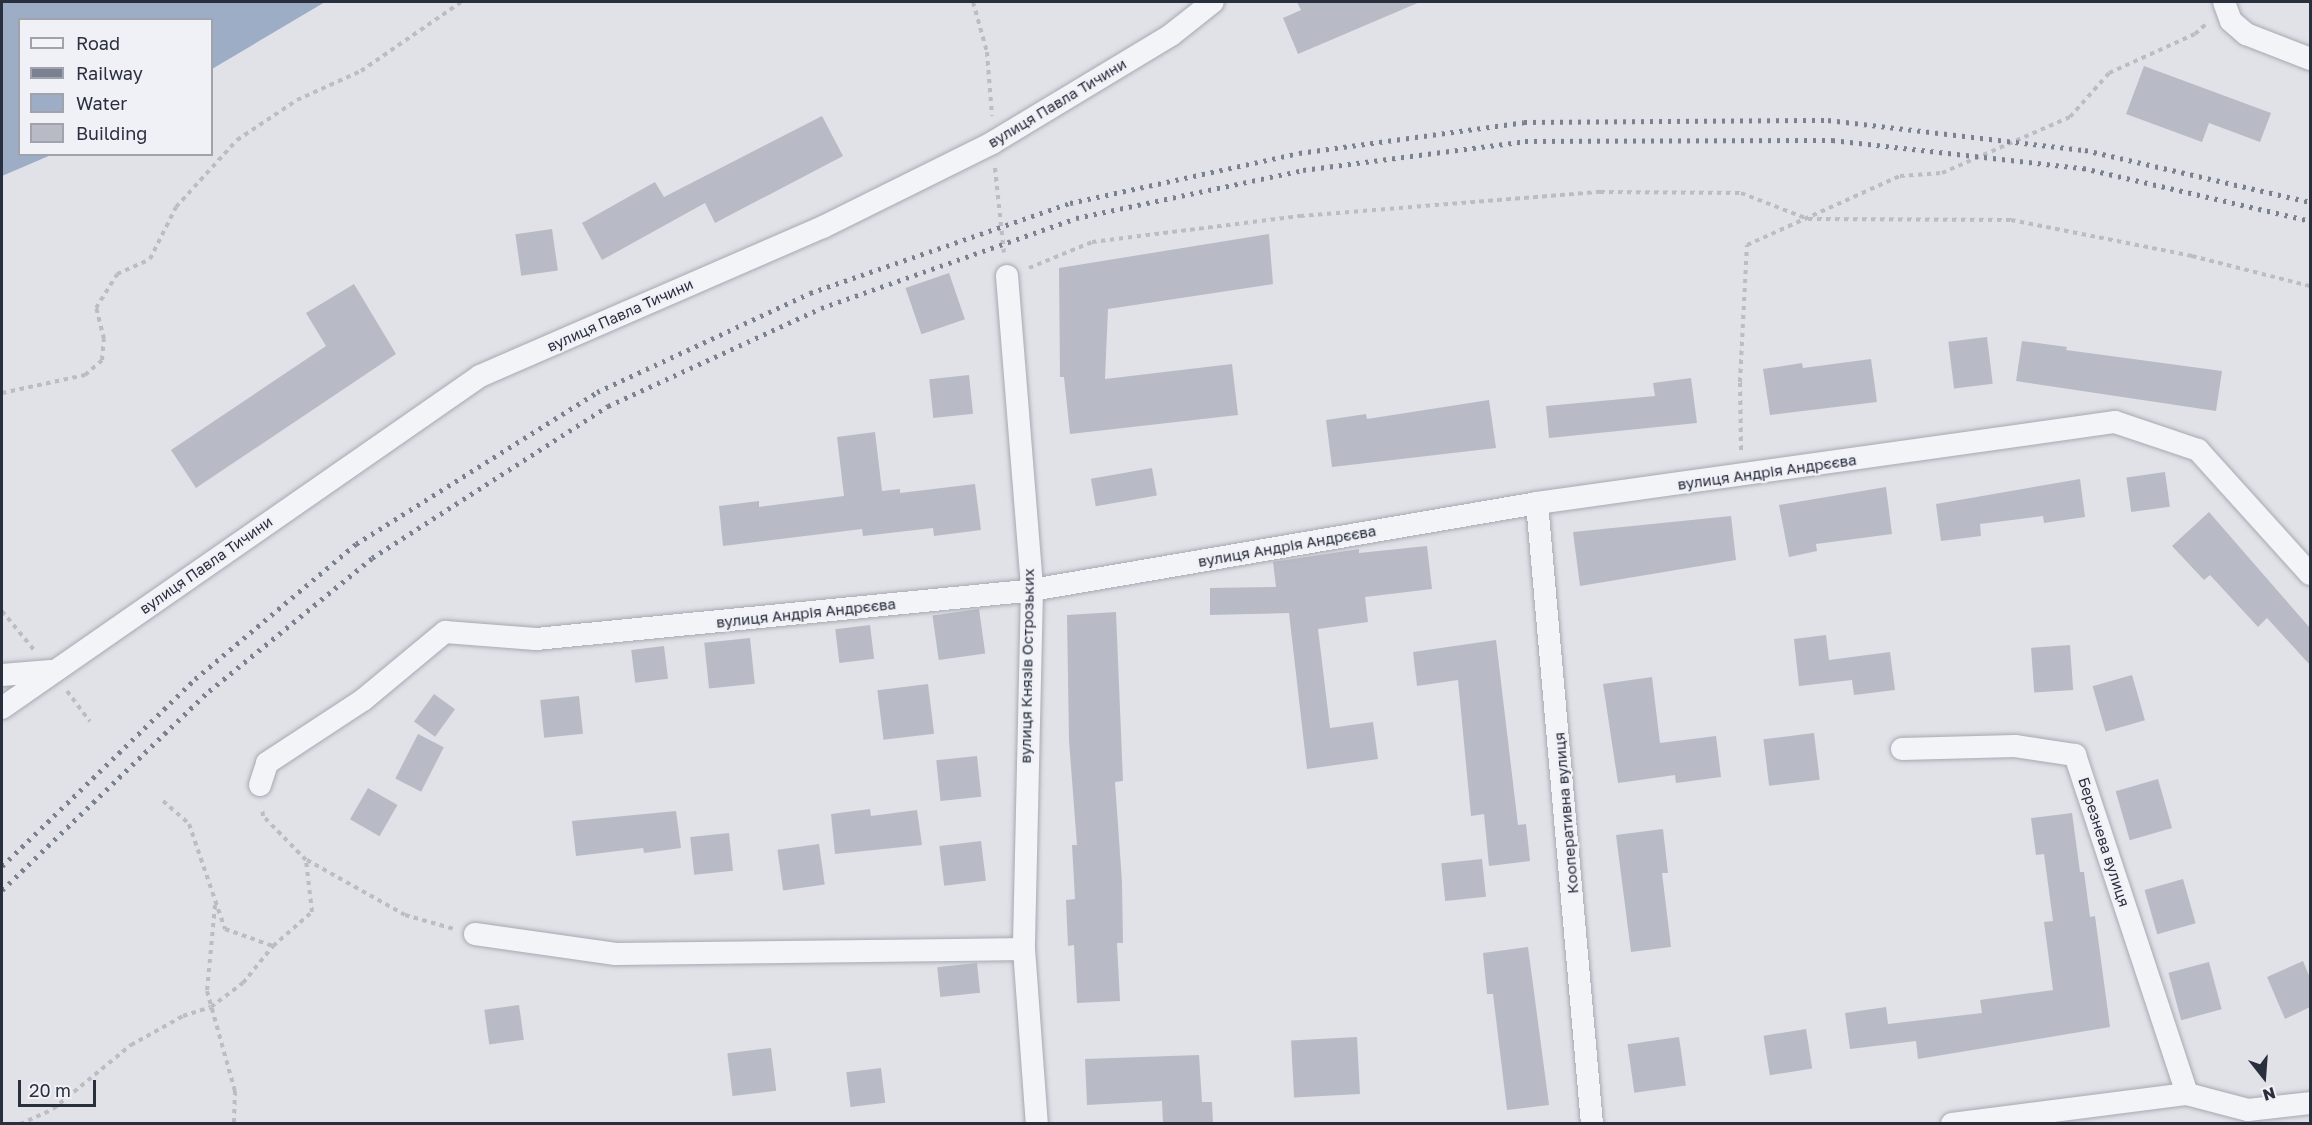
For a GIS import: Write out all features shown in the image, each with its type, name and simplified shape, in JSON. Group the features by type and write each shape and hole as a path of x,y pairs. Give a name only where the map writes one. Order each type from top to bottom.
{"street":[{"name":"вулиця Павла Тичини","path":"2,708 52,670 480,376 823,226 992,143 1171,35 1213,2"},
{"path":"2224,4 2231,21 2246,34 2310,58"},
{"name":"вулиця Князів Острозьких","path":"1007,276 1032,590 1024,949 1037,1124"},
{"name":"вулиця Андрія Андрєєва","path":"260,785 267,763 363,700 445,632 536,639 1032,590 1537,503 2115,422 2198,450 2310,574"},
{"name":"Кооперативна вулиця","path":"1537,503 1592,1124"},
{"path":"2,675 52,670"},
{"name":"Березнева вулиця","path":"1902,749 2015,746 2075,755 2187,1094"},
{"path":"475,934 616,954 1024,949"},
{"path":"1952,1124 2187,1094 2248,1117 2310,1103"}],"path":[{"path":"2,393 85,375 102,360 104,339 96,308 117,274 150,259 176,207 237,140 297,100 361,71 460,2"},
{"path":"973,2 987,52 992,143 1007,276 1092,242 1300,216 1599,192 1741,194 1808,219 2011,220 2192,256 2310,286"},
{"path":"1742,475 1740,382 1747,245 1774,230 1808,219 1900,176 1942,173 2070,117 2109,73 2195,34 2224,4"},
{"path":"2,612 52,670 90,721"},
{"path":"260,785 263,816 306,860 405,915 475,934"},
{"path":"164,801 189,824 225,929 273,946"},
{"path":"20,1124 53,1109 131,1045 183,1016 211,1007 243,983 273,946 312,912 306,860"},
{"path":"215,904 207,991 235,1090 234,1124"}],"water":[{"path":"2,2 325,2 213,68 213,18 18,18 18,156 49,156 2,176"}],"building":[{"path":"1297,2 1420,2 1298,54 1283,18 1301,10"},
{"path":"2144,66 2271,113 2260,142 2209,123 2202,142 2126,114"},
{"path":"822,116 843,156 715,223 705,203 602,260 582,223 655,182 664,197"},
{"path":"552,229 558,271 521,276 515,234"},
{"path":"1269,234 1273,284 1108,309 1105,379 1232,364 1238,415 1070,434 1064,377 1060,377 1059,268"},
{"path":"949,273 965,319 921,334 906,288"},
{"path":"354,284 396,354 196,488 171,450 326,346 306,313"},
{"path":"1987,337 1993,384 1954,388 1948,342"},
{"path":"2022,341 2067,347 2066,350 2222,371 2216,411 2016,381"},
{"path":"1871,359 1877,402 1770,415 1763,369 1802,363 1803,368"},
{"path":"969,375 973,414 933,418 929,379"},
{"path":"1691,378 1697,423 1549,438 1546,406 1655,396 1653,383"},
{"path":"1489,400 1496,448 1332,467 1326,420 1366,414 1367,419"},
{"path":"875,432 882,491 900,489 900,493 975,484 981,530 934,536 933,528 863,536 862,529 723,546 719,506 759,501 759,507 844,496 837,437"},
{"path":"1152,468 1157,496 1096,506 1091,479"},
{"path":"2165,472 2170,507 2131,512 2126,477"},
{"path":"2080,479 2085,517 2044,523 2043,516 1980,524 1981,536 1941,541 1936,504"},
{"path":"1886,487 1892,534 1816,544 1817,551 1789,557 1779,505"},
{"path":"2209,512 2310,628 2310,665 2267,618 2258,627 2210,575 2204,580 2172,546"},
{"path":"1731,516 1736,560 1580,586 1573,532"},
{"path":"1427,546 1432,589 1365,597 1368,622 1318,629 1330,728 1373,722 1378,759 1307,769 1289,613 1210,615 1210,588 1276,587 1273,562 1359,549 1359,553"},
{"path":"979,609 985,654 939,660 932,616"},
{"path":"1116,612 1123,781 1115,782 1122,882 1123,943 1117,943 1120,1001 1077,1003 1074,945 1068,946 1066,900 1075,899 1072,845 1077,845 1069,741 1067,615"},
{"path":"870,625 874,659 839,663 835,629"},
{"path":"1826,635 1829,660 1890,652 1895,690 1854,695 1852,680 1799,686 1794,639"},
{"path":"750,638 755,684 709,689 704,643"},
{"path":"1496,640 1518,825 1526,824 1530,861 1489,866 1484,814 1471,816 1458,680 1417,686 1413,652"},
{"path":"2070,645 2073,690 2034,693 2031,648"},
{"path":"664,646 668,679 635,683 631,650"},
{"path":"2132,675 2145,720 2106,731 2093,686"},
{"path":"1652,677 1660,743 1716,736 1721,777 1676,783 1675,775 1618,783 1603,684"},
{"path":"928,684 934,734 883,740 877,690"},
{"path":"434,694 455,709 435,737 414,722"},
{"path":"579,696 583,734 544,738 540,700"},
{"path":"1814,733 1820,780 1769,786 1763,739"},
{"path":"418,734 444,747 421,792 395,779"},
{"path":"977,756 981,797 941,801 936,760"},
{"path":"2158,779 2172,828 2130,840 2116,791"},
{"path":"368,788 397,805 379,836 350,819"},
{"path":"870,809 871,816 917,810 922,845 835,854 831,814"},
{"path":"676,811 681,848 644,853 643,848 576,856 572,821"},
{"path":"2072,813 2080,872 2084,872 2090,917 2095,916 2110,1027 1918,1059 1916,1041 1850,1049 1845,1013 1886,1007 1888,1024 1982,1013 1980,1000 2053,990 2044,922 2053,921 2044,854 2036,855 2031,818"},
{"path":"1663,829 1668,873 1662,873 1671,947 1631,952 1616,835"},
{"path":"729,833 733,871 694,875 690,837"},
{"path":"981,841 986,881 944,886 939,846"},
{"path":"819,844 825,885 783,890 777,850"},
{"path":"1482,859 1486,897 1445,901 1441,863"},
{"path":"2183,879 2196,923 2157,934 2145,890"},
{"path":"1528,947 1549,1105 1507,1110 1493,994 1487,994 1483,953"},
{"path":"2303,961 2310,978 2310,1007 2285,1019 2267,977"},
{"path":"2209,962 2222,1009 2181,1020 2168,973"},
{"path":"977,963 980,993 940,997 937,967"},
{"path":"519,1005 524,1040 489,1045 484,1010"},
{"path":"1806,1029 1812,1069 1770,1075 1764,1036"},
{"path":"1357,1037 1360,1094 1294,1097 1291,1040"},
{"path":"1679,1037 1686,1086 1634,1093 1628,1044"},
{"path":"771,1048 776,1091 733,1096 727,1053"},
{"path":"1199,1055 1202,1102 1212,1102 1213,1124 1163,1124 1162,1101 1087,1105 1085,1059"},
{"path":"881,1068 885,1103 851,1107 846,1072"}],"railway":[{"path":"2,866 195,679 356,544 597,392 810,293 1070,203 1299,153 1524,122 1828,120 2085,150 2310,202"},
{"path":"2,890 209,691 372,558 608,406 821,308 1076,218 1303,170 1525,141 1832,140 2083,168 2310,221"}]}
